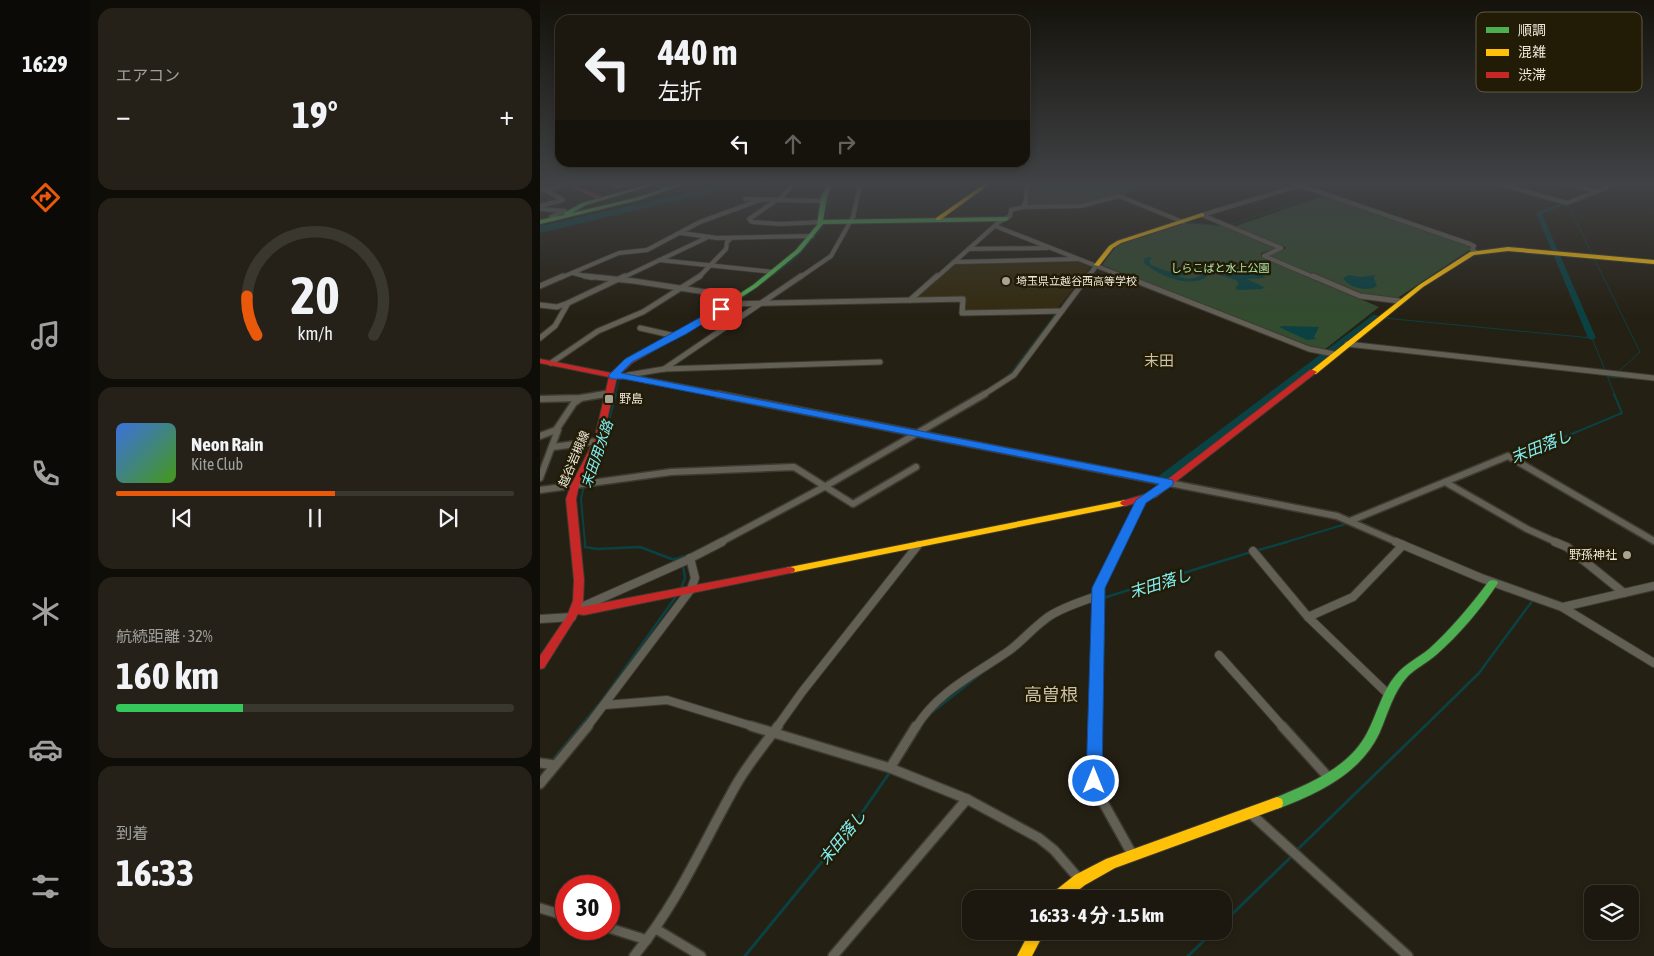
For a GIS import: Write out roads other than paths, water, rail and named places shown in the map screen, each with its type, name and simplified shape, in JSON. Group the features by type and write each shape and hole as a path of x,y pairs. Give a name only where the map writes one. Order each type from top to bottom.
{"street":[{"path":"540,286 619,253 647,250 690,228"},
{"path":"619,376 629,360 733,302 773,272 812,236 817,228"},
{"path":"664,369 757,304 831,256 847,228"},
{"path":"910,300 993,228"},
{"path":"999,228 1309,350 1334,354"},
{"path":"574,613 690,558 989,392 1014,375 1115,244 1166,228"},
{"path":"1233,228 1282,248 1264,256 1360,296 1399,301"},
{"path":"1423,228 1470,244 1474,246 1472,250 1476,252"},
{"path":"681,233 706,238 812,236"},
{"path":"540,305 557,307 568,304 706,238"},
{"path":"551,363 598,331 642,312 704,274 708,267 726,249 727,242 732,238"},
{"path":"968,249 1051,248"},
{"path":"540,619 1142,500 1169,483 1348,344 1399,301 1467,255 1476,252 1508,249 1654,262"},
{"path":"954,262 1081,259"},
{"path":"657,260 708,267 773,272"},
{"path":"573,273 679,290 733,302 757,304 963,299 962,313 1062,311"},
{"path":"540,338 554,326 568,304"},
{"path":"640,328 675,336"},
{"path":"1348,344 1654,378"},
{"path":"540,361 1337,516 1494,583 1562,607 1654,663"},
{"path":"619,376 664,369 880,362"},
{"name":"越谷岩槻線","path":"540,665 574,613 579,580 571,498 581,484 598,441 607,394 619,376"},
{"path":"540,399 581,398 607,394"},
{"path":"540,436 556,430 574,403 581,398"},
{"path":"540,478 553,447 558,430 556,430"},
{"path":"553,447 598,441"},
{"path":"1350,521 1508,456 1654,541"},
{"path":"540,490 671,472 786,467 800,470 852,504 916,467"},
{"path":"1446,482 1527,529 1567,547 1624,593"},
{"path":"1132,854 1094,786 1097,596 1098,588 1142,500"},
{"path":"634,956 656,929 693,868 737,784 802,692 918,545"},
{"path":"1308,617 1353,597 1403,545"},
{"path":"1253,550 1308,617 1390,696"},
{"path":"540,784 605,705 691,589 695,578 690,558"},
{"path":"1067,890 1080,880 1132,854 1250,814 1298,795 1350,764 1366,747 1390,696 1404,673 1432,652 1475,608 1494,583"},
{"path":"1562,607 1654,586"},
{"path":"890,768 926,710 943,694 1011,649 1047,618 1062,608 1097,596"},
{"path":"1219,654 1329,778"},
{"path":"605,705 667,700 890,768 967,799 1040,838 1054,850 1080,880"},
{"path":"540,763 555,766"},
{"path":"833,956 967,799"},
{"path":"1250,814 1408,956"},
{"path":"540,908 555,913"},
{"path":"656,929 701,956"},
{"path":"620,931 647,940"},
{"path":"1024,956 1033,940"}],"water":[{"path":"540,228 563,228 540,233"},
{"path":"1152,258 1149,261 1151,265 1168,271 1177,273 1194,270 1187,275 1178,276 1187,279 1202,274 1199,270 1203,269 1208,276 1192,281 1174,279 1157,272 1144,263 1144,259"},
{"path":"1245,266 1257,271 1266,278 1247,279 1264,287 1262,289 1238,290 1235,288 1239,284 1236,280 1219,275 1222,272 1236,271"},
{"path":"1349,275 1361,277 1375,275 1374,279 1377,286 1369,289 1354,287 1343,278"},
{"path":"1279,327 1319,327 1314,337 1316,339 1307,340"}],"waterway":[{"name":"末田用水路","path":"737,302 796,258 823,228"},
{"name":"末田落し","path":"1545,228 1592,338"},
{"path":"1579,228 1640,352 1614,376"},
{"path":"1096,262 1112,244 1136,235"},
{"path":"1059,310 1093,266"},
{"name":"末田用水路","path":"705,322 733,305"},
{"path":"1007,377 1056,313"},
{"name":"末田落し","path":"1330,351 1376,317"},
{"name":"末田落し","path":"1384,318 1592,338 1615,395"},
{"name":"末田落し","path":"1303,372 1326,354"},
{"name":"末田落し","path":"1260,405 1300,374"},
{"name":"末田用水路","path":"615,395 620,377"},
{"path":"1608,377 1642,379"},
{"name":"末田用水路","path":"586,481 603,444 616,394"},
{"name":"末田落し","path":"1514,458 1622,413 1614,394"},
{"name":"末田落し","path":"1164,477 1257,407"},
{"name":"末田落し","path":"1451,483 1509,459"},
{"path":"824,483 839,475"},
{"name":"末田用水路","path":"584,485 581,499 585,543"},
{"name":"末田落し","path":"1437,488 1447,485"},
{"path":"797,498 819,486"},
{"name":"末田落し","path":"1283,543 1349,523"},
{"name":"末田落し","path":"1255,551 1287,542"},
{"name":"末田用水路","path":"585,543 585,547 597,549 640,547 677,561"},
{"name":"末田落し","path":"1100,599 1251,552"},
{"path":"675,559 689,555"},
{"name":"末田用水路","path":"681,589 685,578 683,566"},
{"name":"末田用水路","path":"580,727 603,699 677,595"},
{"path":"1424,727 1479,673 1533,600"},
{"name":"末田落し","path":"1040,628 1052,619"},
{"name":"末田落し","path":"930,714 983,672"},
{"name":"末田用水路","path":"552,761 581,726"},
{"path":"1297,850 1425,726"},
{"name":"末田落し","path":"745,956 861,814 890,772"},
{"path":"1232,914 1292,856"},
{"path":"1188,956 1205,940"}],"place":[{"name":"埼玉県立越谷西高等学校","path":"1006,281"},
{"name":"野島","path":"609,399"},
{"name":"野孫神社","path":"1627,555"}],"district":[{"name":"末田","path":"1159,361"},
{"name":"高曽根","path":"1051,695"}],"park label":[{"name":"しらこばと水上公園","path":"1220,268"}]}
